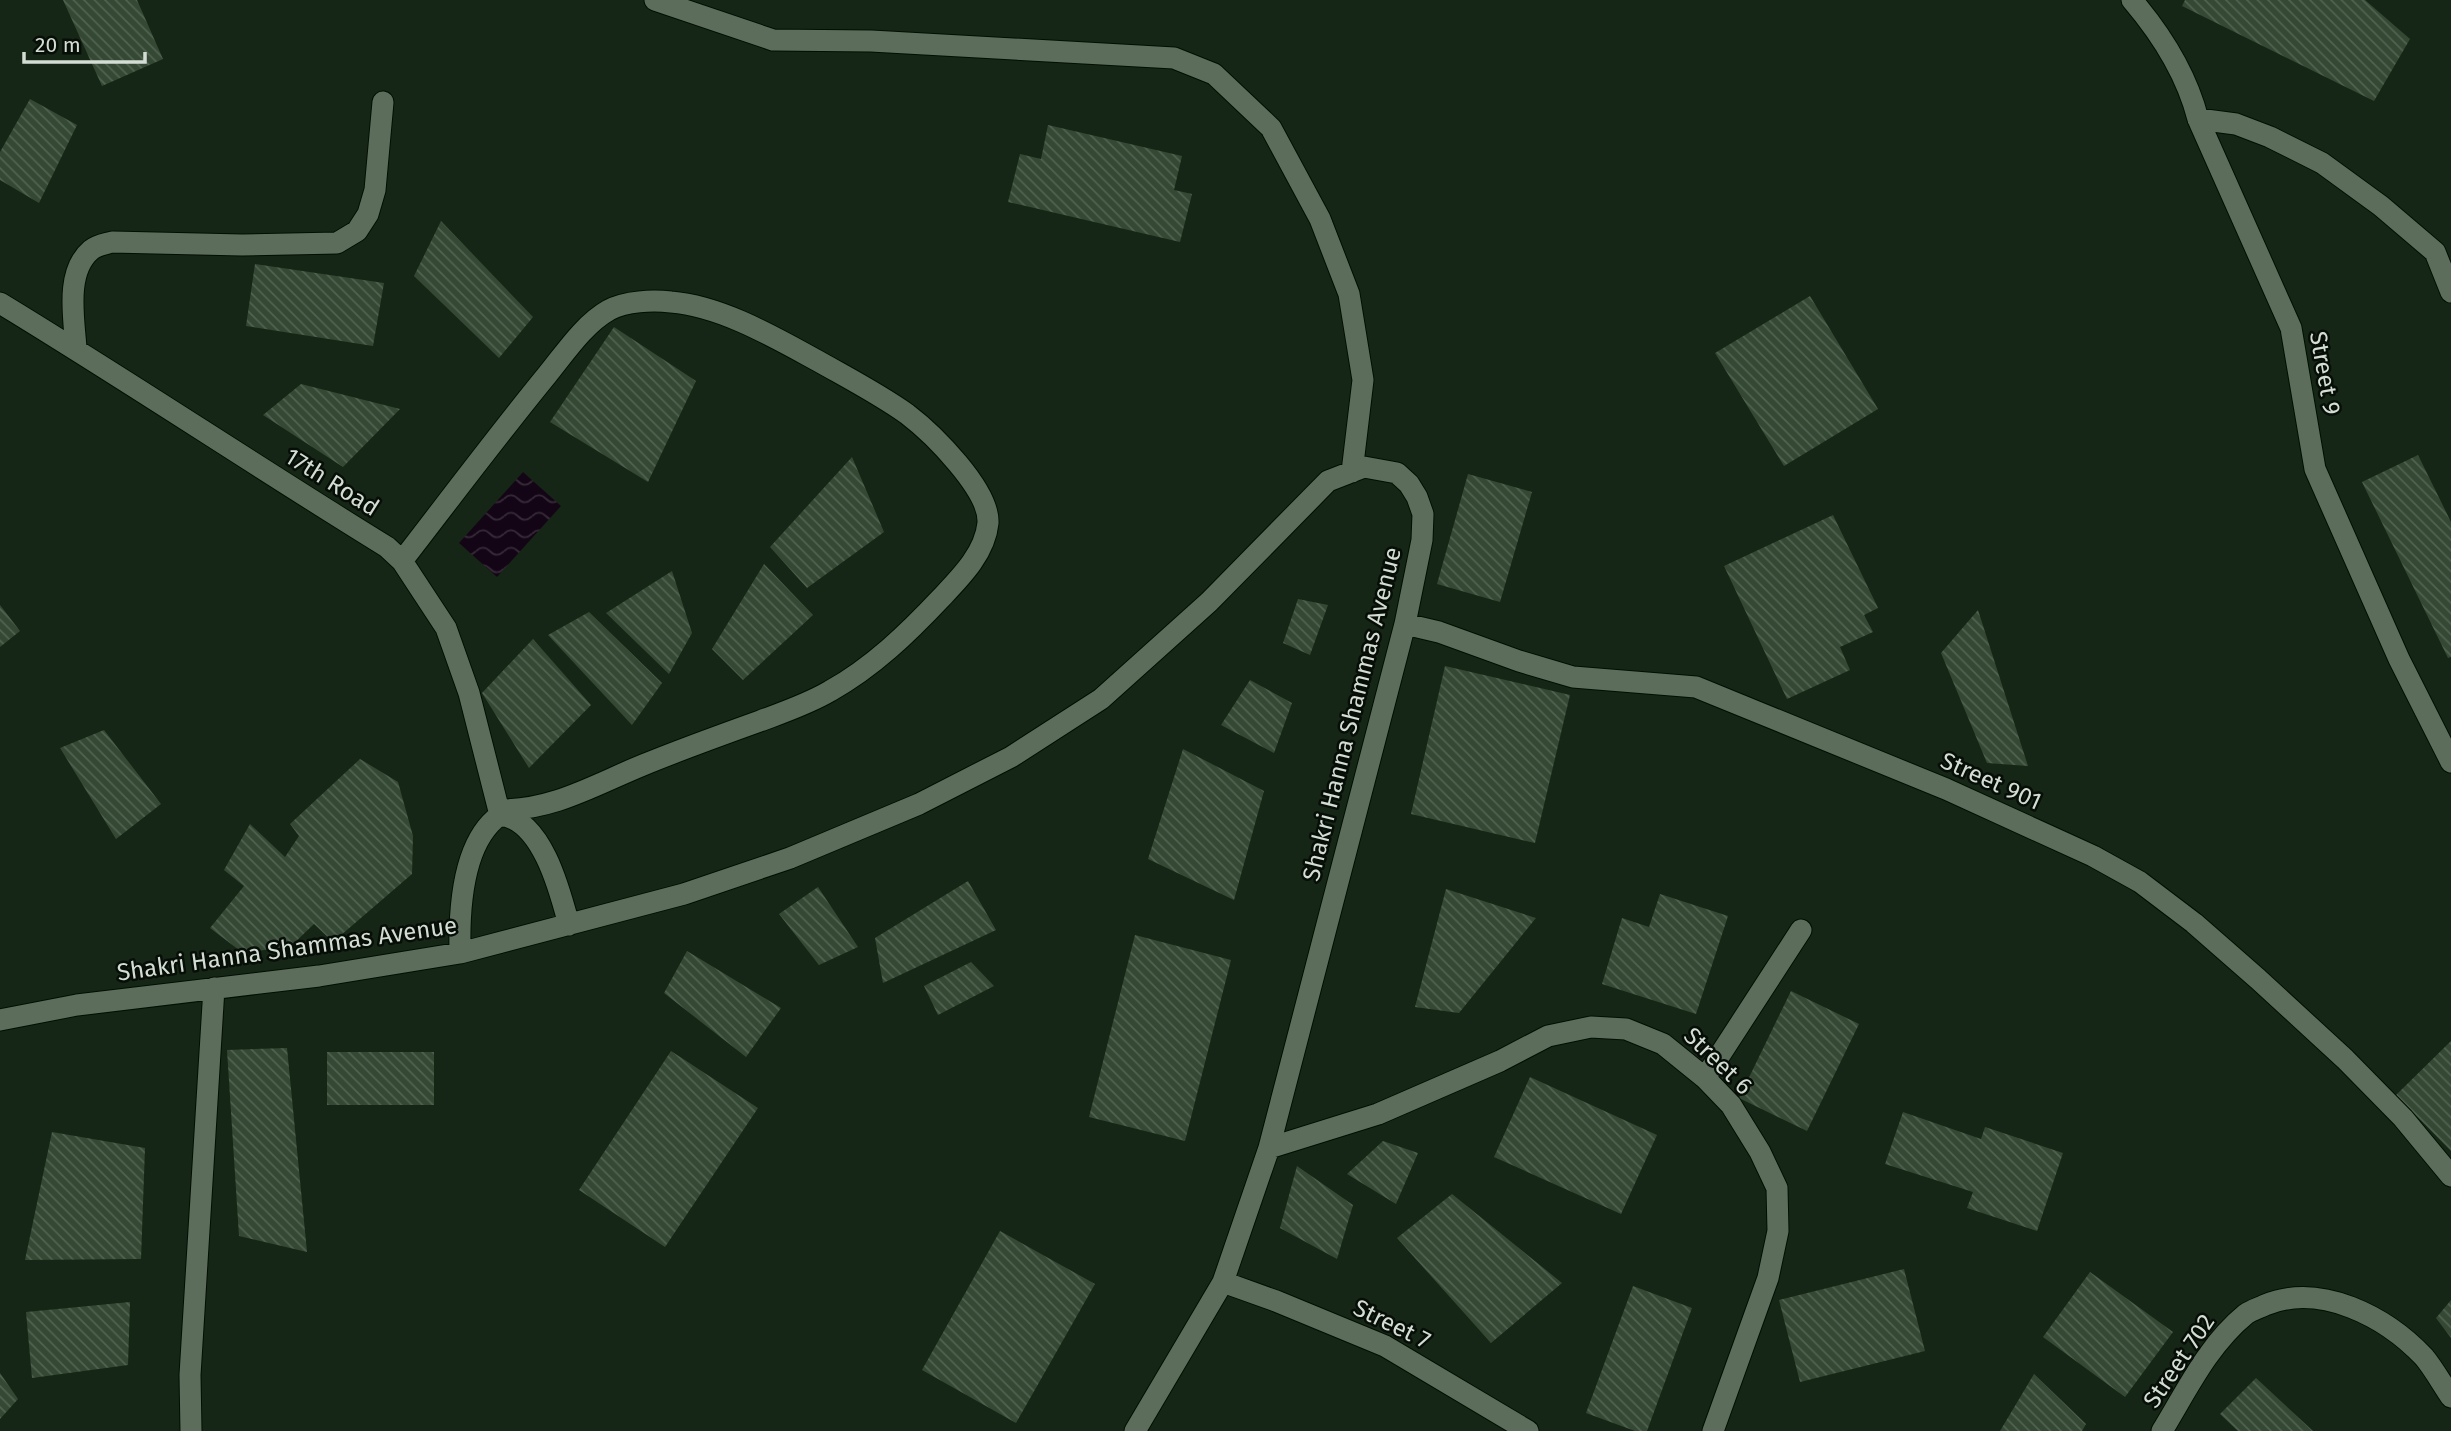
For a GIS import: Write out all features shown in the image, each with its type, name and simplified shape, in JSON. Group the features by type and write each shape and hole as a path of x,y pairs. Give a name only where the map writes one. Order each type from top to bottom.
{"street":[{"path":"655,0 773,40 872,41 1174,58 1214,74 1270,128 1320,219 1349,294 1363,380 1352,472"},
{"name":"Street 9","path":"2132,0 2167,49 2192,94 2198,118 2291,328 2315,469 2399,659 2451,762"},
{"path":"76,348 75,286 82,260 93,248 112,242 242,245 337,243 357,231 368,214 375,190 383,102"},
{"path":"2198,118 2236,124 2270,136 2322,163 2381,206 2435,252 2451,292"},
{"path":"402,561 513,416 584,331 610,310 635,302 671,302 704,309 758,329 875,393 910,416 951,457 977,488 985,504 988,523 981,546 961,577 881,657 830,692 794,709 640,766 589,790 555,802 499,812 480,839 466,873 459,914 460,953"},
{"name":"17th Road","path":"0,303 76,348 267,473 387,547 402,561 446,628 469,693 499,812"},
{"name":"Shakri Hanna Shammas Avenue","path":"0,1020 77,1005 320,976 460,953 684,894 790,858 919,804 1011,757 1101,699 1209,602 1328,481 1364,467 1397,473 1409,484 1417,497 1423,514 1422,540 1405,624 1269,1148 1223,1282 1135,1431"},
{"name":"Street 901","path":"1405,624 1438,632 1573,677 1696,687 1947,789 2093,856 2140,882 2194,923 2258,979 2394,1108 2451,1177"},
{"path":"499,812 511,816 533,837 547,858 569,925"},
{"path":"1705,1078 1801,930"},
{"path":"191,1431 191,1362 214,988"},
{"name":"Street 6","path":"1269,1148 1378,1114 1500,1061 1548,1036 1591,1027 1626,1029 1664,1044 1705,1078 1731,1105 1760,1152 1777,1188 1778,1231 1768,1279 1713,1431"},
{"name":"Street 7","path":"1223,1282 1385,1346 1528,1431"},
{"name":"Street 702","path":"2162,1431 2197,1372 2224,1334 2249,1312 2275,1301 2298,1297 2328,1300 2357,1309 2396,1333 2425,1358 2451,1397"}],"water":[{"path":"523,472 561,506 497,577 459,543"}],"building":[{"path":"63,0 137,0 163,59 102,86"},
{"path":"2185,0 2365,0 2410,39 2374,101 2182,6"},
{"path":"30,99 77,125 39,203 0,180 0,152"},
{"path":"1048,125 1182,156 1174,190 1192,194 1180,242 1008,202 1020,154 1041,159"},
{"path":"441,221 533,317 499,358 414,276"},
{"path":"255,264 384,283 373,346 246,326"},
{"path":"1810,296 1878,409 1784,466 1715,353"},
{"path":"614,327 696,381 648,482 550,422"},
{"path":"301,384 400,409 343,467 263,415"},
{"path":"2418,455 2451,522 2451,657 2448,658 2362,482"},
{"path":"852,457 884,532 807,588 770,547"},
{"path":"1468,474 1532,492 1500,602 1437,584"},
{"path":"1833,515 1878,608 1864,615 1873,632 1840,647 1850,670 1787,699 1724,566"},
{"path":"764,564 813,615 743,680 712,649"},
{"path":"672,571 692,633 669,674 606,613"},
{"path":"1298,599 1328,605 1310,655 1283,643"},
{"path":"0,605 20,631 0,647"},
{"path":"1978,610 2028,766 1987,763 1941,653"},
{"path":"589,612 662,683 632,725 548,635"},
{"path":"533,639 591,705 529,768 482,693"},
{"path":"1445,666 1570,695 1535,843 1411,814"},
{"path":"1250,680 1292,703 1274,753 1221,725"},
{"path":"104,730 161,804 116,839 60,748"},
{"path":"1183,749 1264,791 1234,900 1148,859"},
{"path":"360,759 398,782 413,836 412,874 333,942 314,924 291,946 243,953 210,928 244,886 224,870 250,824 285,857 299,836 290,824"},
{"path":"968,881 996,930 883,983 875,938"},
{"path":"818,887 858,947 819,965 779,914"},
{"path":"1446,889 1536,918 1459,1013 1415,1007"},
{"path":"1660,894 1728,916 1696,1014 1602,984 1622,918 1649,927"},
{"path":"1135,935 1231,960 1185,1141 1089,1117"},
{"path":"687,951 781,1008 746,1057 664,993"},
{"path":"971,962 994,986 938,1015 924,986"},
{"path":"1791,991 1859,1024 1807,1131 1739,1098"},
{"path":"2451,1041 2451,1151 2396,1095"},
{"path":"287,1048 307,1252 239,1236 227,1050"},
{"path":"671,1051 758,1108 665,1247 579,1190"},
{"path":"327,1052 434,1052 434,1105 327,1105"},
{"path":"1530,1077 1657,1135 1621,1214 1494,1157"},
{"path":"1903,1112 1981,1139 1985,1127 2063,1153 2037,1231 1967,1208 1973,1192 1885,1164"},
{"path":"52,1132 145,1148 141,1259 25,1260"},
{"path":"1383,1141 1418,1153 1396,1204 1347,1174"},
{"path":"1297,1166 1353,1205 1337,1259 1280,1228"},
{"path":"1452,1194 1562,1283 1491,1343 1397,1238"},
{"path":"1000,1231 1095,1284 1016,1423 922,1370"},
{"path":"1904,1269 1925,1351 1800,1382 1779,1300"},
{"path":"2090,1272 2173,1332 2125,1397 2043,1337"},
{"path":"1633,1286 1692,1308 1647,1431 1635,1431 1586,1413"},
{"path":"2451,1300 2451,1338 2436,1318"},
{"path":"130,1302 128,1365 32,1378 26,1312"},
{"path":"0,1373 18,1399 0,1419"},
{"path":"2034,1374 2086,1424 2082,1431 2000,1431"},
{"path":"2256,1378 2313,1431 2238,1431 2220,1414"}]}
